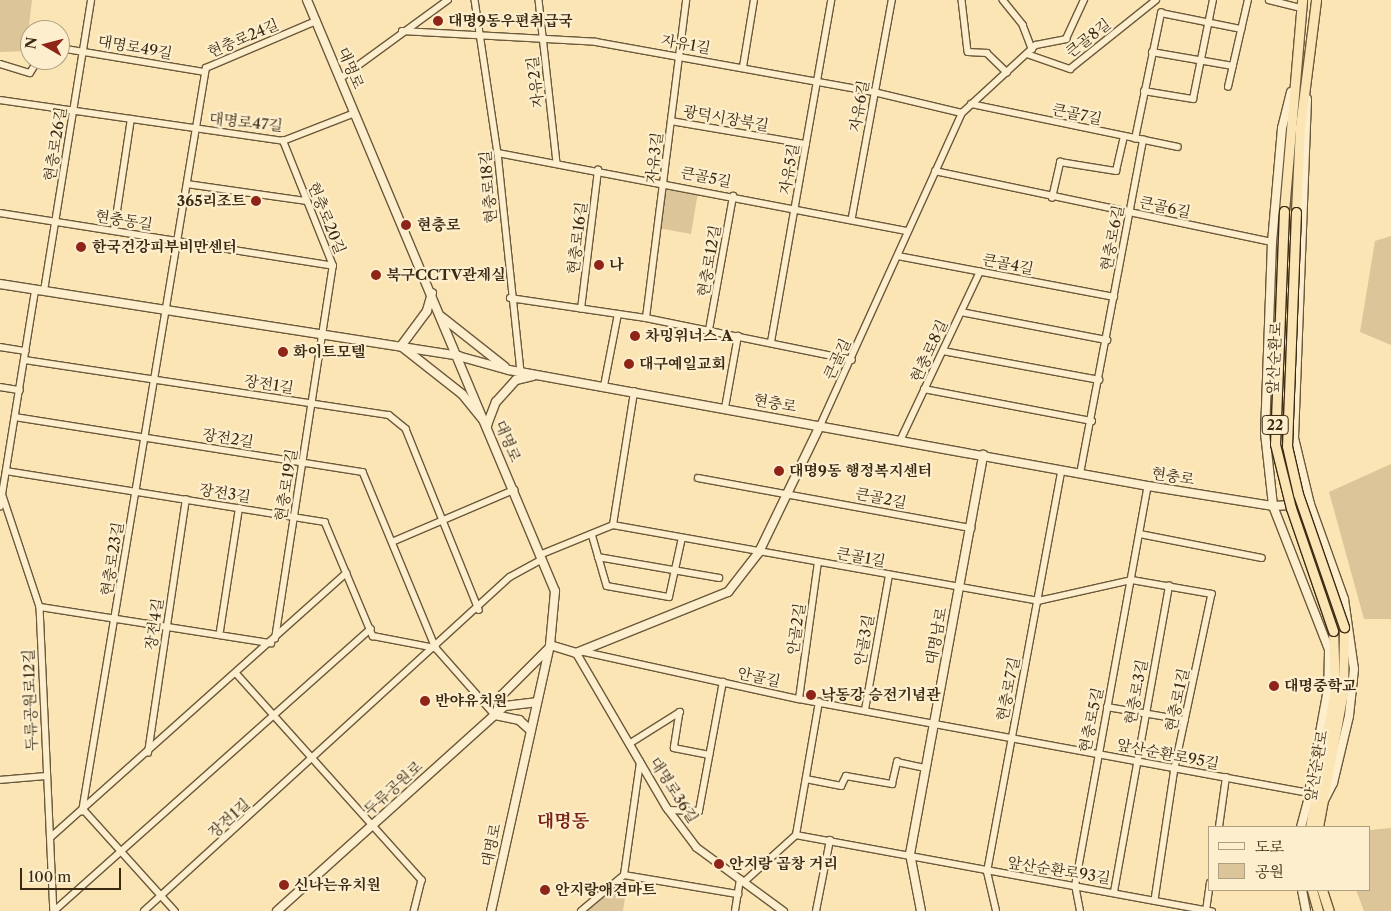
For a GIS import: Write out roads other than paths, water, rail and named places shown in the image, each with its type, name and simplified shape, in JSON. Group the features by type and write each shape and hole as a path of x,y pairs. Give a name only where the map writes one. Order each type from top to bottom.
{"highway":[{"name":"앞산순환로","path":"1316,0 1307,72 1296,212 1287,446 1298,494 1344,627 1343,692 1318,826"},
{"name":"앞산순환로","path":"1301,4 1284,211 1275,444 1291,508 1333,630 1337,659 1331,718 1310,826"},
{"path":"1312,891 1318,911"},
{"path":"1322,891 1329,911"}],"main road":[{"name":"대명로","path":"307,0 432,293 555,591 549,647 491,911"},
{"path":"1307,72 1294,438 1310,504 1344,599 1354,670 1333,783 1324,801"},
{"path":"1295,76 1282,128 1272,242 1265,404 1273,506 1329,650 1328,689 1302,826"},
{"name":"현충로","path":"0,284 458,356 509,370 1148,486 1273,506 1310,504"},
{"path":"432,293 427,311 401,346 462,394 487,425 496,402 516,380 536,375"},
{"path":"441,316 509,370"},
{"name":"큰골길","path":"578,652 728,592 759,552 786,492 820,426"},
{"name":"대명남로","path":"921,911 910,854 983,455"},
{"path":"530,730 519,720 495,716 502,695 549,647 578,652"},
{"name":"두류공원로","path":"277,911 505,706 536,702"},
{"path":"1309,793 1331,718"},
{"path":"1302,891 1306,911"}],"street":[{"name":"현충로26길","path":"44,291 91,0"},
{"path":"340,78 402,31 448,0"},
{"name":"현충로18길","path":"475,0 498,153 510,298 521,372"},
{"name":"자유2길","path":"539,0 557,162"},
{"name":"자유3길","path":"646,318 686,0"},
{"path":"743,67 754,0"},
{"name":"자유5길","path":"771,342 831,0"},
{"name":"자유6길","path":"852,217 892,0"},
{"path":"962,0 968,52 987,53 1007,72"},
{"path":"1003,0 1023,25 1030,52"},
{"name":"큰골길","path":"820,426 852,360 962,113 1030,52 1066,40 1084,0"},
{"name":"큰골8길","path":"1030,52 1070,69 1156,0"},
{"path":"1144,91 1193,99 1213,0"},
{"path":"1228,88 1248,0"},
{"path":"1269,0 1301,4"},
{"path":"1135,139 1160,13 1241,29"},
{"name":"현충로24길","path":"166,310 206,68 316,21"},
{"name":"자유1길","path":"402,31 480,37 542,38 680,55 817,83 874,92 962,113"},
{"name":"대명로49길","path":"70,49 205,72"},
{"path":"1152,52 1233,66"},
{"path":"0,64 30,73 32,70"},
{"name":"대명로47길","path":"0,100 283,141 355,113"},
{"name":"큰골7길","path":"971,104 1124,137 1178,146"},
{"path":"114,231 130,119"},
{"name":"광덕시장북길","path":"671,121 806,144"},
{"path":"1052,198 1060,162 1116,171 1124,137"},
{"name":"현충로6길","path":"1080,474 1092,421 1143,140"},
{"name":"현충로20길","path":"283,141 333,266 322,336"},
{"name":"큰골5길","path":"498,153 557,162 795,208 852,217 908,231"},
{"name":"현충로16길","path":"581,309 598,170"},
{"name":"큰골6길","path":"936,171 1052,198 1272,242"},
{"path":"187,184 306,201"},
{"name":"현충로12길","path":"709,330 733,196"},
{"name":"현충동길","path":"0,213 333,266"},
{"name":"큰골4길","path":"898,256 1114,297"},
{"name":"현충로8길","path":"900,441 980,272"},
{"path":"0,507 35,290"},
{"path":"510,298 646,318 852,360"},
{"name":"현충로23길","path":"83,811 166,310"},
{"path":"961,312 1107,340"},
{"path":"604,386 618,314"},
{"name":"현충로19길","path":"273,641 322,336"},
{"path":"725,408 738,336"},
{"path":"0,347 26,351"},
{"path":"943,351 1099,380"},
{"name":"장전1길","path":"25,360 389,415 406,428 478,610 144,911"},
{"path":"0,387 20,390"},
{"path":"924,389 1092,421"},
{"path":"478,610 510,577 542,558 613,525 634,392"},
{"name":"장전2길","path":"15,417 363,472 436,648"},
{"path":"0,460 8,461"},
{"name":"장전3길","path":"6,471 325,522 370,630"},
{"name":"현충로7길","path":"996,911 987,872 1061,471"},
{"name":"큰골2길","path":"698,478 786,492 971,528"},
{"name":"현충로5길","path":"1080,911 1075,886 1097,753 1132,580 1148,486"},
{"path":"392,542 514,490"},
{"name":"두류공원로12길","path":"2,493 40,607 46,776 52,837 54,911"},
{"name":"장전4길","path":"148,753 186,500"},
{"path":"220,631 239,508"},
{"name":"큰골1길","path":"613,525 959,589 1038,601"},
{"path":"592,534 607,586 669,597 682,538"},
{"path":"1140,534 1262,558"},
{"path":"598,557 719,578"},
{"name":"안골2길","path":"799,699 818,562"},
{"path":"52,837 237,674 346,573"},
{"name":"안골3길","path":"865,710 889,575"},
{"path":"1038,601 1132,580 1169,586"},
{"name":"현충로1길","path":"1155,901 1175,768 1212,594 1169,586"},
{"name":"현충로3길","path":"1114,892 1136,760 1169,586"},
{"path":"40,607 167,623 273,641"},
{"path":"54,911 122,853 370,630 373,636 436,648 495,716"},
{"name":"안골길","path":"578,652 799,699 933,722"},
{"name":"대명로36길","path":"578,652 668,810 696,847 782,911"},
{"path":"237,674 422,880 414,911"},
{"path":"668,810 699,811 723,682"},
{"path":"735,911 742,881 796,835 819,702"},
{"path":"1107,707 1185,720"},
{"path":"629,744 680,712 674,748 710,755"},
{"name":"앞산순환로95길","path":"933,722 1309,793"},
{"path":"581,911 624,875 640,762"},
{"path":"806,779 841,786 846,776 892,784 897,762 925,768"},
{"path":"0,780 46,776"},
{"path":"1218,826 1226,777"},
{"path":"83,811 175,911"},
{"name":"앞산순환로93길","path":"796,835 910,854 987,872 1114,892 1208,911 1209,891"},
{"path":"816,911 830,840"},
{"path":"624,875 738,894"}],"place":[{"name":"대명9동우편취급국","path":"438,21"},
{"name":"365리조트","path":"256,201"},
{"name":"현충로","path":"406,225"},
{"name":"한국건강피부비만센터","path":"81,247"},
{"name":"나","path":"599,265"},
{"name":"북구CCTV관제실","path":"376,275"},
{"name":"차밍위너스 A","path":"635,336"},
{"name":"화이트모텔","path":"283,352"},
{"name":"대구예일교회","path":"629,364"},
{"name":"대명9동 행정복지센터","path":"779,471"},
{"name":"대명중학교","path":"1274,686"},
{"name":"낙동강 승전기념관","path":"811,695"},
{"name":"반야유치원","path":"425,701"},
{"name":"안지랑 곱창 거리","path":"719,864"},
{"name":"신나는유치원","path":"284,885"},
{"name":"안지랑애견마트","path":"545,890"}],"district":[{"name":"대명동","path":"563,821"}]}
